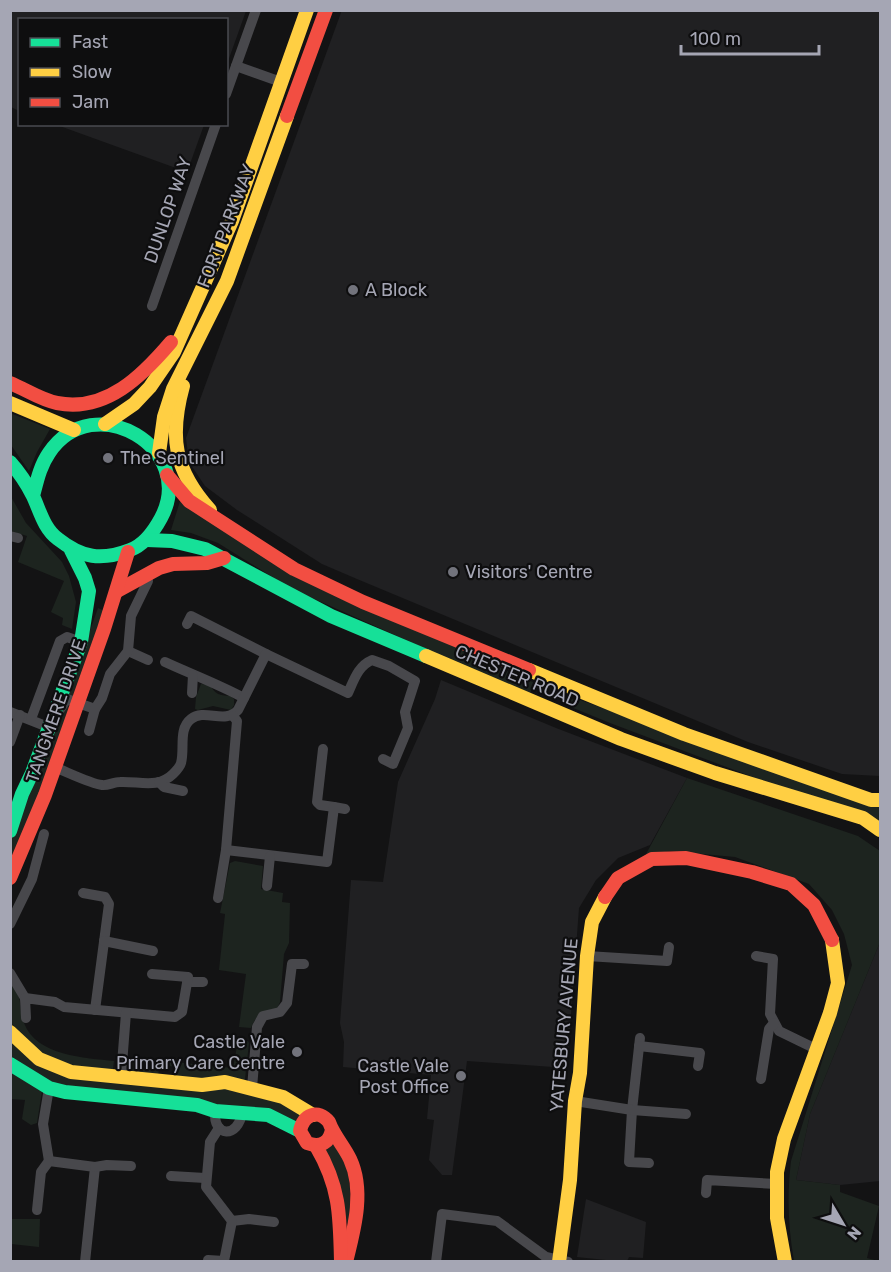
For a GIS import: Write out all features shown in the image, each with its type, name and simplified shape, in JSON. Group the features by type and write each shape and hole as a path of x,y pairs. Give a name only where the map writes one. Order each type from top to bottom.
{"main road":[{"name":"FORT PARKWAY","path":"105,424 134,404 150,387 174,352 232,220 307,10"},
{"name":"FORT PARKWAY","path":"159,453 164,417 173,389 227,281 326,10"},
{"path":"223,524 187,483 179,466 175,447 181,392 227,281"},
{"path":"10,383 55,402 70,404 96,401 117,393 146,371 173,339 199,299"},
{"path":"10,403 74,430"},
{"path":"10,462 33,496 45,525 71,550 85,555 99,557 136,549 155,532 166,510 169,493 167,475 159,453 136,433 105,424 89,425 74,430 58,441 46,455 33,496"},
{"name":"CHESTER ROAD","path":"167,475 189,501 223,524 302,572 363,602 684,734 835,788 871,800 880,800"},
{"name":"CHESTER ROAD","path":"147,540 190,545 224,558 331,616 555,712 715,773 863,818 880,830"},
{"name":"TANGMERE DRIVE","path":"10,831 18,812 22,788 32,773 81,642 89,591 71,550"},
{"name":"TANGMERE DRIVE","path":"12,875 46,795 117,591 128,552"},
{"path":"117,591 144,575 166,566 188,563 207,564 224,558"},
{"path":"475,648 494,661 549,687 555,697 555,712"},
{"path":"835,788 869,792 880,790"},
{"path":"821,806 880,839"},
{"name":"YATESBURY AVENUE","path":"559,1261 570,1180 592,922 609,889 624,874 652,859 686,858 752,872 791,884 814,905 831,936 838,983 784,1139 776,1184 777,1218 785,1262"},
{"path":"10,1032 32,1053 53,1066 71,1072 202,1085 225,1082 283,1097 313,1114 326,1117 348,1153 357,1185 357,1201 346,1262"},
{"path":"10,1064 49,1088 65,1092 197,1106 215,1111 268,1115 300,1131"},
{"path":"313,1114 302,1122 300,1131 304,1140 316,1146 334,1179 338,1196 341,1262"},
{"path":"316,1146 326,1143 332,1134 332,1129"}],"street":[{"path":"228,88 256,10"},
{"path":"236,66 281,82"},
{"name":"DUNLOP WAY","path":"152,306 215,126"},
{"path":"89,731 110,674 128,651 131,616 148,581"},
{"path":"187,624 191,616 348,693 357,672 372,660 389,666 416,681 405,712 408,728 393,764 382,759"},
{"path":"10,742 20,716 60,641 67,637 81,642"},
{"path":"128,651 148,660"},
{"path":"233,716 266,654"},
{"path":"165,662 193,675 202,676 243,700"},
{"path":"192,693 193,675"},
{"path":"20,716 48,727 67,699 95,710"},
{"path":"54,767 102,785 119,782 159,782 168,778 181,764 184,727 193,717 233,716"},
{"path":"218,898 226,850 237,721 233,716"},
{"path":"226,850 327,862 340,808 320,805 317,802 323,749"},
{"path":"159,782 164,787 183,791"},
{"path":"10,924 32,879 44,834"},
{"path":"267,886 270,856"},
{"path":"12,875 32,879"},
{"path":"83,893 105,897 109,904 95,1010"},
{"path":"104,941 153,951"},
{"path":"588,956 667,961 669,947"},
{"path":"756,956 773,959 770,1014 779,1032 816,1049"},
{"path":"252,1089 257,1027 263,1017 280,1011 287,1003 292,964 304,964"},
{"path":"10,973 25,998 26,1018"},
{"path":"25,998 55,1002 64,1007 175,1017 182,1012 188,977 152,974"},
{"path":"187,982 203,982"},
{"path":"121,1077 126,1013"},
{"path":"761,1079 769,1029 774,1023"},
{"path":"649,1163 629,1161 639,1042 700,1053 698,1066"},
{"path":"36,1210 41,1172 49,1161 43,1124 49,1088"},
{"path":"575,1101 632,1110 686,1114"},
{"path":"215,1111 214,1121 219,1128 225,1131 238,1125 242,1113"},
{"path":"208,1260 224,1261 232,1221 206,1187 210,1142 219,1128"},
{"path":"49,1161 95,1167 131,1166"},
{"path":"85,1262 95,1167"},
{"path":"171,1176 205,1178"},
{"path":"706,1193 707,1180 776,1184"},
{"path":"436,1262 442,1214 496,1221 546,1257 568,1262"},
{"path":"232,1221 249,1219 274,1222"}],"shaded area":[{"path":"11,10 246,11 228,61 228,18 18,18 18,110 11,107"},
{"path":"342,10 880,11 880,776 842,774 748,742 322,564 237,510 205,486 189,462 186,438"},
{"path":"60,126 204,126 187,172"},
{"path":"10,413 50,429 29,471 11,445"},
{"path":"10,495 26,523 62,562 69,576 76,602 72,629 62,625 63,618 51,612 64,581 18,562 27,536 11,531"},
{"path":"181,498 210,521 500,668 535,683 529,695 290,588 218,543 191,533 171,530"},
{"path":"98,608 107,612 77,697 66,698"},
{"path":"441,680 556,728 687,778 650,845 618,858 596,880 579,908 567,1068 467,1061 452,1175 442,1175 429,1160 434,1120 427,1119 431,1075 343,1067 344,1042 340,1023 351,880 383,882 398,782 435,699"},
{"path":"201,684 210,685 218,694 234,699 231,710 213,706 195,709 196,697"},
{"path":"569,699 580,700 880,807 880,825 610,723 566,705"},
{"path":"68,706 70,708 11,869 11,841 26,788 49,736"},
{"path":"687,778 858,836 880,851 880,942 810,1114 796,1180 840,1185 840,1192 879,1206 867,1258 878,1261 794,1261 790,1236 791,1161 852,965 844,934 832,910 809,884 735,857 670,851 645,856"},
{"path":"235,861 263,866 261,889 283,893 282,902 290,903 289,943 284,954 280,1002 277,1009 258,1017 251,1028 239,1027 246,974 219,970 225,914 220,913 230,863"},
{"path":"880,942 880,1181 840,1185 796,1180 810,1114"},
{"path":"10,979 19,996 24,1023 30,1034 39,1042 63,1053 114,1061 113,1069 109,1072 66,1066 46,1058 11,1027"},
{"path":"10,1038 46,1067 228,1088 232,1091 278,1100 302,1114 293,1125 52,1085 11,1059"},
{"path":"238,1041 249,1043 245,1079 241,1083 177,1076 178,1067 160,1065 158,1075 125,1071 126,1057 233,1068"},
{"path":"11,1072 42,1091 37,1123 31,1125 22,1119 25,1100 11,1099"},
{"path":"332,1142 344,1160 347,1170 350,1192 349,1224 343,1218 321,1148"},
{"path":"586,1199 646,1222 643,1258 629,1257 625,1262 577,1257"},
{"path":"11,1219 40,1219 39,1247 11,1244"}],"traffic: fast":[{"path":"10,462 28,487 53,535 75,550 92,556 110,556 140,545 152,533 161,518 169,493 165,469 154,449 136,434 114,426 91,425 68,434 49,453 41,468 33,496"},
{"path":"147,540 172,541 205,549 331,616 426,656"},
{"path":"10,831 81,642 89,591 71,550"},
{"path":"10,1064 49,1088 65,1092 197,1105 215,1111 268,1115 300,1131"}],"traffic: slow":[{"path":"105,424 134,404 150,387 174,352 232,221 307,10"},
{"path":"159,453 164,417 173,389 227,281 287,116"},
{"path":"183,386 176,421 178,452 189,481 210,510"},
{"path":"10,403 74,430"},
{"path":"426,656 621,739 715,773 863,818 880,830"},
{"path":"529,670 684,734 871,800 880,800"},
{"path":"559,1262 570,1180 575,1101 580,1073 587,956 592,922 605,897"},
{"path":"785,1262 777,1218 777,1172 784,1139 830,1013 838,983 832,940"},
{"path":"10,1032 39,1059 71,1072 202,1085 225,1082 283,1097 313,1115"}],"traffic: jam":[{"path":"287,116 326,10"},
{"path":"10,383 51,402 75,405 92,402 122,389 148,367 171,342"},
{"path":"167,475 189,501 294,569 363,602 529,670"},
{"path":"10,878 45,795 104,629 128,552"},
{"path":"117,591 159,568 173,564 207,563 224,558"},
{"path":"605,897 618,878 652,859 686,858 752,872 791,884 814,905 832,940"},
{"path":"332,1129 327,1141 316,1145 307,1143 300,1131 308,1117 320,1115 329,1122 350,1159 357,1184 357,1210 346,1262"},
{"path":"316,1146 334,1188 340,1230 341,1262"}],"place":[{"name":"A Block","path":"353,290"},
{"name":"The Sentinel","path":"108,458"},
{"name":"Visitors' Centre","path":"453,572"},
{"name":"Castle Vale Primary Care Centre","path":"297,1052"},
{"name":"Castle Vale Post Office","path":"461,1076"}]}
